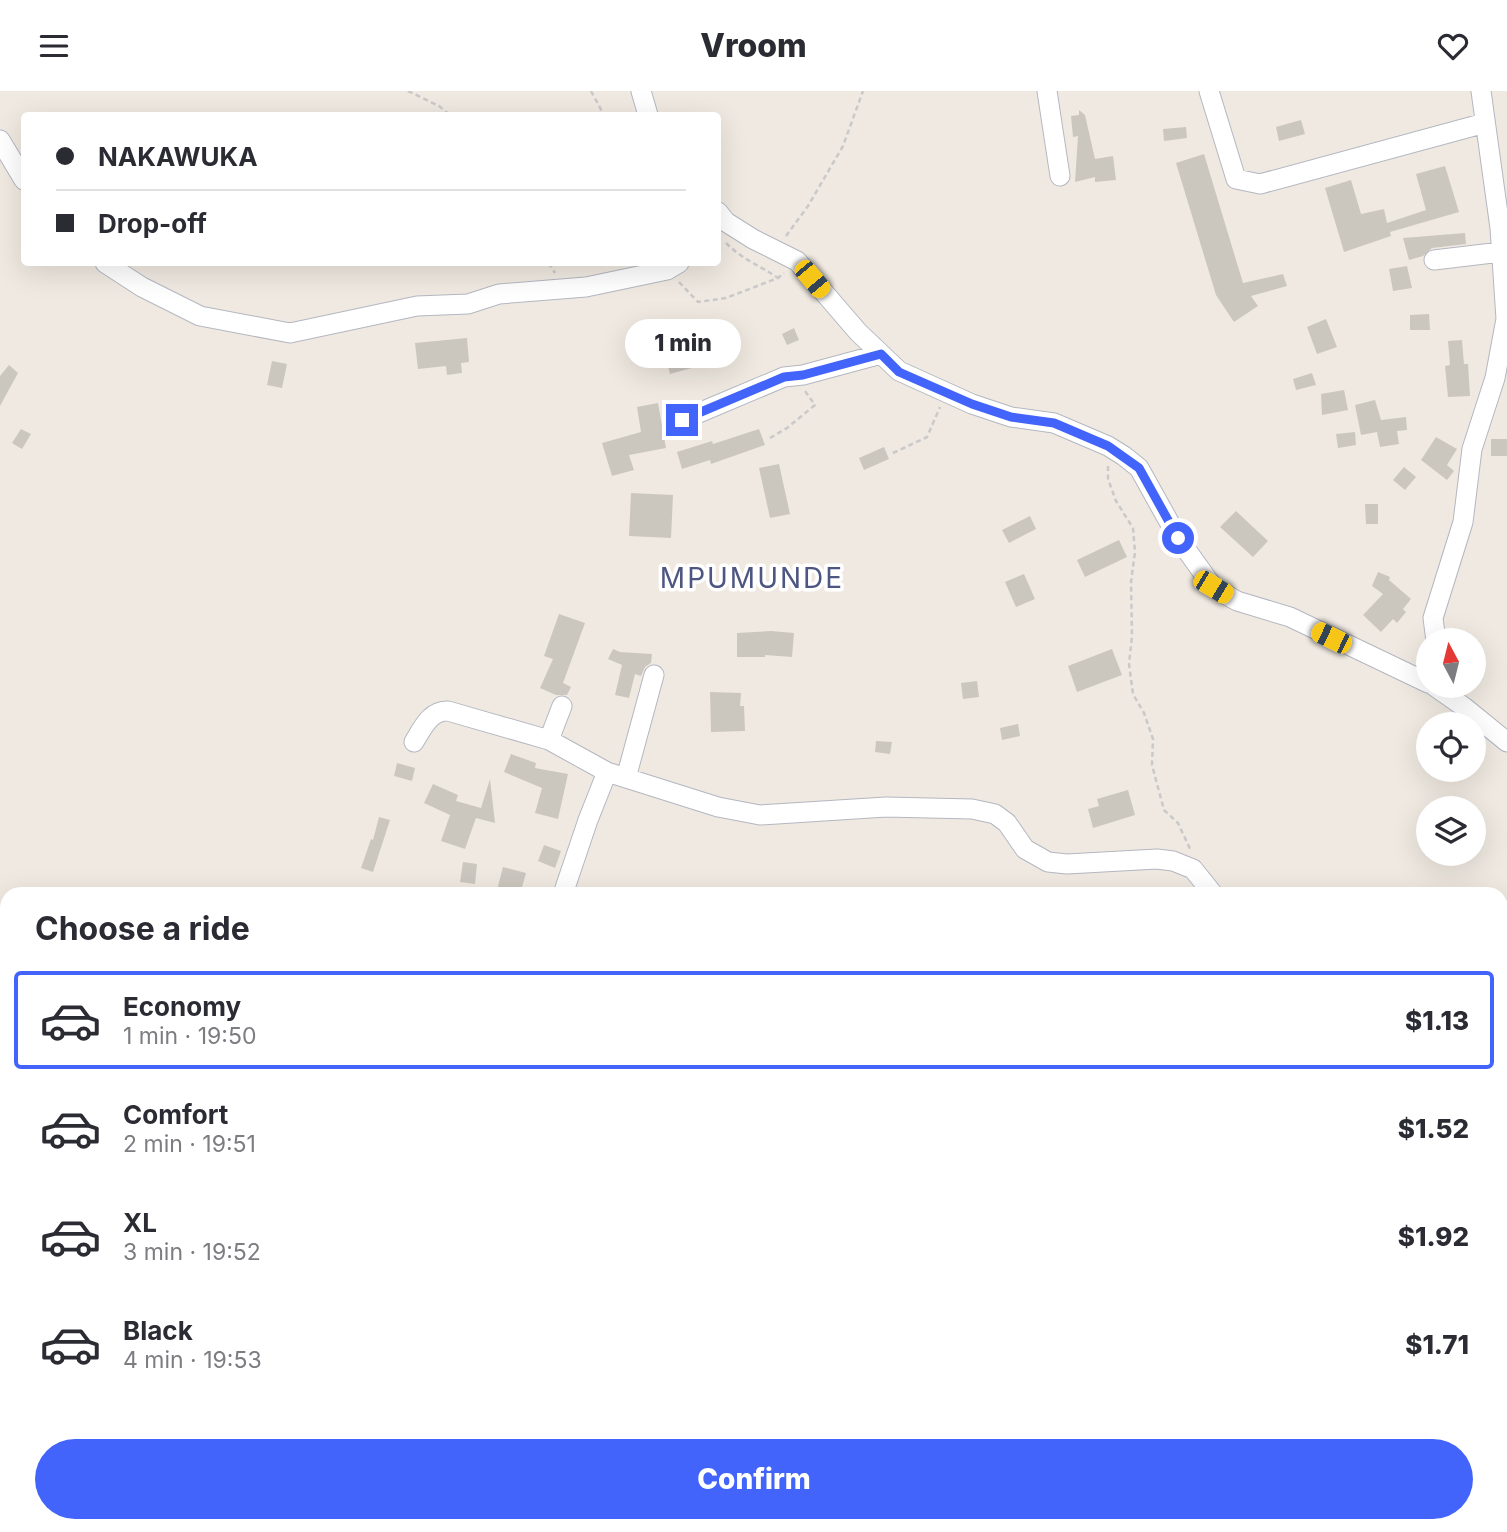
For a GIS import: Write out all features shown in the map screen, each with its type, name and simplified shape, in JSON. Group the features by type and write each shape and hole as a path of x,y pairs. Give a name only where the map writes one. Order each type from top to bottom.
{"street":[{"path":"641,91 647,112"},
{"path":"1047,91 1060,176"},
{"path":"1209,91 1236,179 1260,184 1485,123"},
{"path":"1434,628 1433,618 1463,522 1472,449 1495,378 1506,319 1501,253 1481,91"},
{"path":"0,140 21,175"},
{"path":"721,226 797,261 858,332 899,372 972,404 1011,417 1054,423 1108,446 1139,468 1178,538 1213,587 1237,601 1290,617 1416,677"},
{"path":"1434,260 1501,253"},
{"path":"110,266 142,287 200,316 290,333 417,306 468,304 499,294 586,287 673,266"},
{"path":"682,420 784,377 803,375 881,354"},
{"path":"565,887 587,820 617,775 653,675"},
{"path":"1450,698 1507,742"},
{"path":"549,740 562,706"},
{"path":"414,742 426,722 442,711 549,740 617,775 718,807 760,815 886,807 972,809 995,814 1007,823 1025,849 1048,862 1067,864 1157,859 1173,861 1193,869 1207,887"}],"path":[{"path":"408,91 446,112"},
{"path":"591,91 602,112"},
{"path":"776,250 808,206 843,146 863,91"},
{"path":"721,227 742,258 778,278"},
{"path":"673,266 698,302 726,298 778,278 797,261"},
{"path":"770,438 815,405 808,393 791,376"},
{"path":"893,453 927,437 947,392"},
{"path":"1108,446 1108,479 1116,501 1133,528 1135,552 1131,582 1132,636 1129,664 1133,694 1144,713 1153,739 1152,765 1164,810 1178,823 1195,858 1193,869"}],"building":[{"path":"1079,110 1085,115 1095,159 1113,156 1116,180 1095,182 1095,177 1075,182 1078,136 1073,137 1071,116 1079,115"},
{"path":"1301,120 1305,134 1279,141 1276,127"},
{"path":"1186,127 1187,138 1164,141 1163,129"},
{"path":"1204,154 1243,283 1283,274 1287,286 1251,296 1258,306 1234,322 1216,295 1176,163"},
{"path":"1445,166 1459,212 1390,232 1391,236 1344,252 1325,188 1351,180 1361,214 1384,209 1387,223 1426,210 1416,174"},
{"path":"1465,233 1466,244 1432,248 1423,256 1409,260 1403,238"},
{"path":"1407,266 1412,288 1393,291 1389,269"},
{"path":"1429,314 1430,330 1410,330 1410,315"},
{"path":"1326,319 1337,347 1317,354 1307,327"},
{"path":"794,328 799,340 787,345 782,334"},
{"path":"467,338 469,362 461,363 462,373 447,375 446,366 418,369 415,343"},
{"path":"726,338 731,357 670,374 665,355"},
{"path":"1462,340 1464,364 1468,364 1470,396 1448,397 1445,366 1450,365 1448,341"},
{"path":"272,361 287,364 282,388 267,385"},
{"path":"9,365 18,373 0,406 0,376"},
{"path":"1312,373 1316,385 1296,390 1293,379"},
{"path":"1344,390 1348,410 1322,415 1321,394"},
{"path":"1375,400 1381,420 1406,417 1407,430 1397,431 1399,444 1380,447 1377,432 1361,435 1355,405"},
{"path":"658,403 666,448 629,455 634,470 612,476 602,443 641,432 637,407"},
{"path":"21,429 31,434 22,449 12,443"},
{"path":"759,429 765,445 711,464 710,460 682,469 677,452"},
{"path":"1355,432 1356,445 1338,448 1336,434"},
{"path":"1436,437 1457,449 1447,465 1454,471 1447,480 1421,460"},
{"path":"1491,439 1507,439 1507,456 1491,456"},
{"path":"884,447 889,459 864,470 859,458"},
{"path":"779,464 790,514 770,518 759,468"},
{"path":"1404,467 1416,477 1405,490 1393,480"},
{"path":"631,493 673,495 671,538 629,536"},
{"path":"1365,504 1378,504 1378,524 1366,524"},
{"path":"1236,511 1268,541 1253,557 1220,527"},
{"path":"1030,516 1036,529 1009,543 1002,530"},
{"path":"1119,540 1127,557 1085,577 1077,560"},
{"path":"1378,572 1390,577 1389,580 1411,599 1403,609 1406,612 1397,623 1393,619 1381,632 1363,615 1383,594 1372,586"},
{"path":"1024,574 1035,599 1016,607 1005,582"},
{"path":"559,614 585,623 563,683 571,687 567,695 556,695 540,688 553,659 544,656"},
{"path":"737,633 794,633 792,657 737,657"},
{"path":"613,649 652,654 651,663 645,667 641,676 635,674 629,698 615,695 622,665 608,659"},
{"path":"1112,649 1122,675 1077,692 1068,666"},
{"path":"977,681 979,697 963,699 961,683"},
{"path":"710,692 741,693 740,706 744,706 745,731 711,732"},
{"path":"1018,724 1020,736 1002,740 1000,728"},
{"path":"876,741 892,742 890,754 875,752"},
{"path":"511,754 536,763 535,768 568,774 558,819 535,813 542,788 504,772"},
{"path":"397,763 415,768 412,781 394,776"},
{"path":"490,779 495,823 476,818 465,849 441,841 450,815 424,803 433,784 458,795 456,801 481,808"},
{"path":"1128,790 1135,815 1093,828 1088,809 1099,806 1097,799"},
{"path":"379,817 390,820 373,872 361,868"},
{"path":"544,845 561,851 555,868 538,861"},
{"path":"463,862 477,864 475,884 460,882"},
{"path":"503,867 526,873 522,887 498,887"}],"district":[{"name":"MPUMUNDE","path":"752,578"}],"route":[{"path":"682,420 784,377 803,375 881,354 899,372 972,404 1011,417 1054,423 1108,446 1139,468 1178,538"}]}
